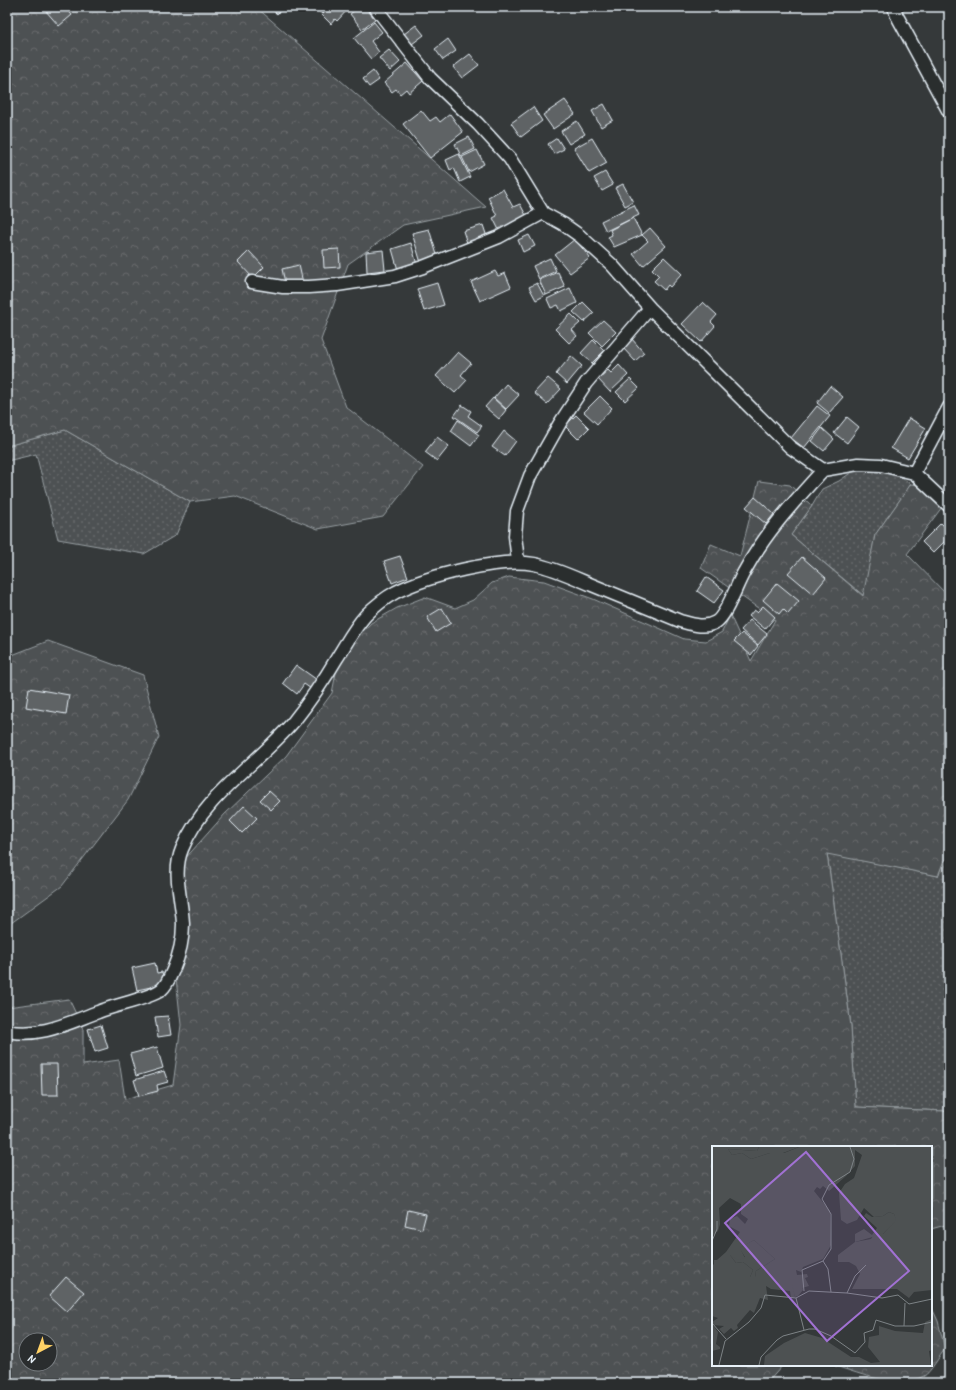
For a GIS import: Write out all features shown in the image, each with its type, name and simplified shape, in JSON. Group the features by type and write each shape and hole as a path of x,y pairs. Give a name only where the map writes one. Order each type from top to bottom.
{"street":[{"path":"376,7 430,78 478,124 510,159 543,213 563,224 580,236 612,265 650,308 790,447 823,470"},
{"path":"894,7 897,16 949,112"},
{"path":"252,282 283,288 337,286 395,276 423,267 499,237 543,213"},
{"path":"518,561 515,536 517,511 530,476 560,423 586,383 650,308"},
{"path":"914,473 949,407"},
{"path":"7,1031 33,1033 56,1028 105,1009 153,994 162,989 169,980 176,964 181,943 183,927 178,881 178,866 181,851 189,834 200,818 218,797 274,744 293,722 321,686 353,632 365,616 380,602 395,592 443,574 498,563 518,561 536,564 558,571 680,621 694,625 708,625 717,622 724,614 754,553 768,533 823,470 858,464 881,465 914,473 949,506"}],"green space":[{"path":"7,7 256,7 486,207 403,225 348,264 321,340 346,407 423,467 383,517 318,529 235,496 190,502 65,430 7,446"},
{"path":"65,430 190,502 176,535 144,554 58,539 36,454 7,461 7,446"},
{"path":"865,469 890,470 911,484 875,535 864,596 791,535 812,506 822,489 839,481 852,472"},
{"path":"759,481 790,485 812,506 791,535 863,596 875,535 911,484 925,486 945,503 907,554 949,597 949,861 944,860 938,876 827,854 851,1026 856,1107 944,1111 949,1114 949,1224 932,1229 932,1146 712,1146 712,1366 782,1366 767,1383 7,1383 7,1007 69,999 83,1029 83,1065 119,1060 125,1099 173,1085 181,1025 176,978 183,861 225,814 286,756 332,693 336,673 346,649 371,623 397,608 425,597 455,608 473,600 492,583 509,577 544,581 593,599 684,639 706,641 722,632 730,615 751,661 775,620 701,568 711,544 740,556"},
{"path":"48,641 143,675 159,737 128,800 62,886 7,926 7,657"},
{"path":"827,853 938,876 944,860 949,861 949,1114 944,1111 856,1107 851,1026"},
{"path":"932,1308 938,1321 945,1349 932,1368 924,1376 914,1380 892,1381 868,1376 835,1366 932,1366"}],"building":[{"path":"48,7 65,7 72,15 59,26 45,10"},
{"path":"269,7 284,7 277,14"},
{"path":"314,7 329,7 322,14"},
{"path":"330,7 350,7 337,21 335,19 331,24 322,15"},
{"path":"359,7 365,7 375,19 362,29 350,14"},
{"path":"374,22 382,32 371,41 379,52 371,59 354,38"},
{"path":"416,25 424,35 412,44 404,34"},
{"path":"448,39 456,51 443,60 435,49"},
{"path":"389,50 400,62 390,71 379,58"},
{"path":"470,54 479,65 462,78 453,67"},
{"path":"407,63 423,81 409,93 406,89 400,94 396,89 392,92 384,83"},
{"path":"373,71 379,80 369,87 363,79"},
{"path":"565,100 575,114 553,129 543,115"},
{"path":"604,104 613,120 601,127 592,111"},
{"path":"533,107 542,121 521,137 511,123"},
{"path":"421,110 430,121 436,117 440,122 450,114 463,132 430,158 403,124"},
{"path":"577,121 585,134 569,144 561,131"},
{"path":"469,137 475,149 461,156 455,144"},
{"path":"557,138 564,149 554,154 548,144"},
{"path":"592,138 607,163 589,173 574,148"},
{"path":"477,150 484,164 469,172 462,157"},
{"path":"459,154 470,177 460,182 454,168 450,170 446,160"},
{"path":"605,172 613,185 602,191 594,178"},
{"path":"623,184 633,202 625,206 615,188"},
{"path":"503,189 513,207 520,204 528,219 501,234 493,218 497,216 488,197"},
{"path":"634,205 639,215 606,231 601,221"},
{"path":"633,218 642,235 614,247 608,237 612,235 610,230"},
{"path":"483,225 487,237 467,243 463,231"},
{"path":"650,228 666,246 643,266 633,254 648,241 642,235"},
{"path":"429,229 438,258 421,263 412,233"},
{"path":"529,235 535,246 523,252 518,240"},
{"path":"575,239 590,258 570,273 555,255"},
{"path":"411,243 417,265 398,270 392,249"},
{"path":"339,249 340,267 324,268 323,250"},
{"path":"383,250 385,270 367,272 366,252"},
{"path":"249,251 264,267 253,278 238,262"},
{"path":"664,257 682,274 670,287 668,285 664,290 654,281 659,276 652,269"},
{"path":"550,258 556,271 539,279 533,266"},
{"path":"299,265 303,283 286,287 282,269"},
{"path":"495,271 498,276 505,273 511,287 480,301 471,282"},
{"path":"558,272 565,287 546,295 539,280"},
{"path":"437,283 444,305 424,311 417,289"},
{"path":"537,283 544,296 536,300 529,287"},
{"path":"570,288 577,303 561,311 558,305 551,308 547,299"},
{"path":"583,302 594,313 584,322 573,312"},
{"path":"703,302 717,315 711,322 715,326 701,342 682,324"},
{"path":"571,314 580,323 572,330 577,336 569,343 555,329"},
{"path":"603,320 616,332 602,346 589,333"},
{"path":"632,339 644,353 635,361 623,348"},
{"path":"593,340 604,351 592,363 581,353"},
{"path":"458,352 471,363 461,375 467,380 455,393 436,376"},
{"path":"571,356 582,366 567,384 556,374"},
{"path":"619,365 628,375 610,392 598,379 608,370 611,373"},
{"path":"548,378 561,389 547,404 534,393"},
{"path":"630,379 639,388 625,401 616,392"},
{"path":"506,384 519,395 506,409 494,398"},
{"path":"830,386 843,397 829,413 817,403"},
{"path":"600,396 612,408 597,424 584,412"},
{"path":"493,398 506,410 499,419 485,407"},
{"path":"462,405 471,411 468,416 482,426 477,432 454,416"},
{"path":"817,406 830,416 804,448 791,438"},
{"path":"576,415 589,428 578,439 565,426"},
{"path":"847,417 859,427 847,443 834,433"},
{"path":"909,418 926,428 908,458 891,448"},
{"path":"458,420 479,435 471,446 451,431"},
{"path":"822,428 834,439 824,451 812,441"},
{"path":"504,431 516,441 505,456 492,447"},
{"path":"437,437 449,446 437,461 425,452"},
{"path":"755,497 774,514 766,524 746,507"},
{"path":"941,523 949,531 949,537 933,553 922,542"},
{"path":"400,556 408,577 392,583 384,561"},
{"path":"802,557 826,578 813,594 788,573"},
{"path":"949,561 949,574 943,568"},
{"path":"706,577 724,590 714,603 697,591"},
{"path":"777,583 799,601 788,614 783,609 779,614 763,600"},
{"path":"763,606 775,617 765,629 749,616 754,610 757,612"},
{"path":"442,608 451,623 436,632 427,617"},
{"path":"750,620 767,634 758,645 741,630"},
{"path":"742,633 758,646 751,655 734,641"},
{"path":"296,665 320,682 314,691 304,684 297,694 283,683"},
{"path":"29,688 69,695 66,714 26,707"},
{"path":"269,791 280,801 271,810 260,800"},
{"path":"244,806 257,818 242,833 230,821"},
{"path":"155,963 157,973 162,972 165,984 137,990 132,968"},
{"path":"168,1016 171,1035 158,1037 155,1017"},
{"path":"101,1025 108,1048 95,1052 88,1029"},
{"path":"157,1047 163,1068 136,1076 130,1054"},
{"path":"41,1064 57,1064 58,1095 42,1095"},
{"path":"164,1071 168,1082 157,1085 158,1091 139,1096 134,1080"},
{"path":"408,1210 426,1214 422,1229 405,1225"},
{"path":"66,1277 84,1292 67,1312 49,1296"}]}
